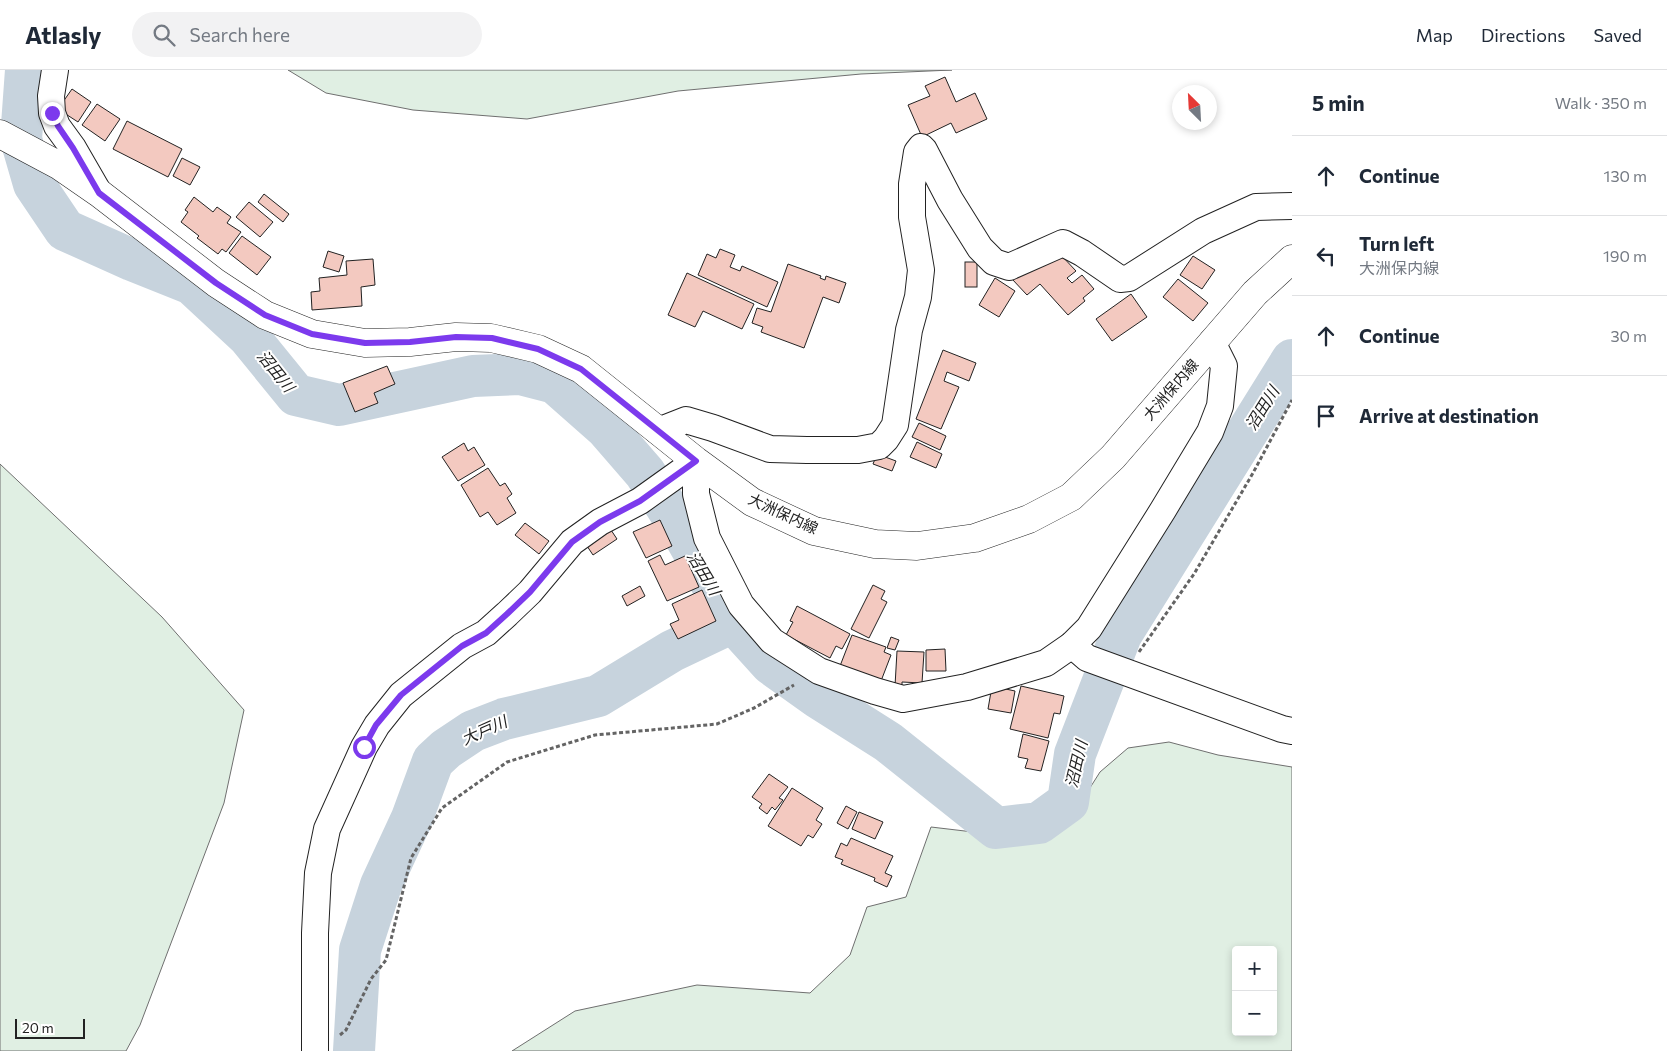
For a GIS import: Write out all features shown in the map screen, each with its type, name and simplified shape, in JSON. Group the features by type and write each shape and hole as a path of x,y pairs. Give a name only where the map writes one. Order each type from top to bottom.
{"main road":[{"name":"大洲保内線","path":"0,134 60,166 99,193 216,283 265,315 312,334 365,343 410,342 456,337 492,338 538,349 581,369 696,461 752,502 814,531 875,544 916,546 975,538 1028,519 1071,497 1113,458 1256,293 1292,259"}],"street":[{"path":"55,70 51,96 52,113 99,193"},
{"path":"658,431 686,420 770,449 858,450 879,446 886,439 895,425 909,330 918,297 921,270 912,217 912,184 916,152 921,147 950,200 980,248 994,262 1009,267 1064,243 1120,279 1129,278 1203,231 1256,207 1292,206"},
{"path":"1080,652 1088,628 1210,432 1220,406 1224,366 1212,342"},
{"path":"324,1046 315,933 318,873 327,829 376,725 401,695 462,646 486,633 507,614 530,592 572,542 600,522 640,501 696,461"},
{"path":"696,461 696,494 707,538 741,605 772,641 819,671 903,699 967,687 1080,652 1125,672 1282,730 1292,731"}],"path":[{"path":"1125,672 1194,574 1253,473 1292,400"},
{"path":"324,1046 346,1030 371,979 386,960 411,858 442,808 507,762 595,735 717,724 754,708 819,671"}],"green space":[{"path":"288,70 952,70 861,74 678,91 527,119 413,110 326,93"},
{"path":"0,464 162,617 244,710 224,803 140,1025 126,1051 0,1051"},
{"path":"1169,742 1218,755 1292,767 1292,1051 512,1051 575,1011 697,985 810,993 850,955 867,907 906,897 931,827 1024,838 1074,813 1100,772 1128,748"}],"building":[{"path":"945,77 956,102 975,93 987,119 956,133 951,123 922,137 908,105 930,96 925,86"},
{"path":"72,89 91,102 78,122 58,109"},
{"path":"97,104 120,119 105,141 82,125"},
{"path":"127,121 182,149 168,177 113,149"},
{"path":"182,158 200,167 190,185 173,176"},
{"path":"264,194 289,214 283,222 258,202"},
{"path":"194,197 213,212 217,207 231,217 227,223 241,232 226,252 222,249 218,254 197,238 199,236 181,222 188,212 185,210"},
{"path":"249,202 273,222 260,237 236,217"},
{"path":"242,236 271,257 257,275 229,253"},
{"path":"720,249 735,255 730,267 740,271 742,266 778,282 767,307 698,275 707,254 716,258"},
{"path":"328,251 344,256 339,272 323,267"},
{"path":"1061,255 1076,271 1067,278 1072,283 1082,275 1094,289 1083,298 1085,301 1068,315 1040,284 1027,295 1012,279"},
{"path":"1193,256 1215,270 1202,289 1180,275"},
{"path":"373,259 375,285 361,287 362,306 312,310 311,292 320,291 319,278 347,275 346,261"},
{"path":"965,262 977,262 977,287 965,287"},
{"path":"788,264 821,276 820,278 825,280 826,276 846,283 839,303 823,297 804,348 761,332 763,327 752,323 757,308 771,312"},
{"path":"687,273 754,304 742,329 703,311 695,327 668,315"},
{"path":"995,278 1015,291 999,317 979,305"},
{"path":"1178,279 1208,303 1193,321 1163,297"},
{"path":"1131,294 1147,317 1112,341 1096,319"},
{"path":"943,350 976,363 969,381 947,372 944,381 959,387 941,429 916,419"},
{"path":"387,366 395,384 374,393 378,403 355,412 343,383"},
{"path":"919,423 946,436 940,450 912,437"},
{"path":"917,442 942,454 936,468 910,457"},
{"path":"464,443 468,451 474,447 485,465 458,481 442,457"},
{"path":"877,454 896,461 892,471 873,464"},
{"path":"488,468 500,486 505,483 512,494 507,498 516,513 497,525 488,512 480,517 461,485"},
{"path":"660,520 672,546 646,558 633,532"},
{"path":"525,523 549,541 539,554 515,535"},
{"path":"611,530 617,539 593,555 587,546"},
{"path":"660,555 665,565 685,556 699,587 667,601 648,561"},
{"path":"873,585 885,591 881,599 887,602 869,638 851,629"},
{"path":"640,586 645,596 627,606 622,596"},
{"path":"702,590 716,621 678,639 670,624 679,620 672,604"},
{"path":"797,606 850,634 842,649 836,646 830,658 786,635 793,622 790,621"},
{"path":"852,635 886,647 884,652 891,655 881,681 840,666"},
{"path":"891,637 899,640 895,650 887,648"},
{"path":"945,649 946,671 926,671 926,650"},
{"path":"897,651 924,652 922,683 902,682 902,687 895,686"},
{"path":"992,686 1015,691 1011,713 988,709"},
{"path":"1021,686 1064,696 1060,714 1054,713 1048,738 1010,729"},
{"path":"1023,734 1049,741 1041,771 1025,768 1028,759 1018,757"},
{"path":"769,774 788,787 779,798 783,800 775,810 772,807 767,814 759,808 762,804 752,797"},
{"path":"792,788 823,808 816,820 822,824 813,838 808,835 801,846 768,826"},
{"path":"846,806 857,812 848,829 837,823"},
{"path":"859,812 883,822 875,839 852,829"},
{"path":"851,838 893,856 885,873 892,876 887,887 874,881 875,878 841,864 843,860 835,857 841,843 847,846"}],"waterway":[{"name":"沼田川","path":"26,70 21,139 34,184 65,230 192,284 248,336 296,395 339,405 473,376 520,374 555,383 606,428 645,473 683,533 733,622 771,664 817,697 888,742 996,828 1039,823 1068,802 1075,754 1121,635 1292,360"},
{"name":"大戸川","path":"354,1051 360,950 381,885 412,818 433,761 446,749 473,731 504,719 598,696 672,651 733,622"}],"route":[{"path":"52,113 99,193 216,283 265,315 312,334 365,343 410,342 456,337 492,338 538,349 581,369 696,461 640,501 600,522 572,542 530,592 486,633 462,646 401,695 376,725 364,747"}]}
